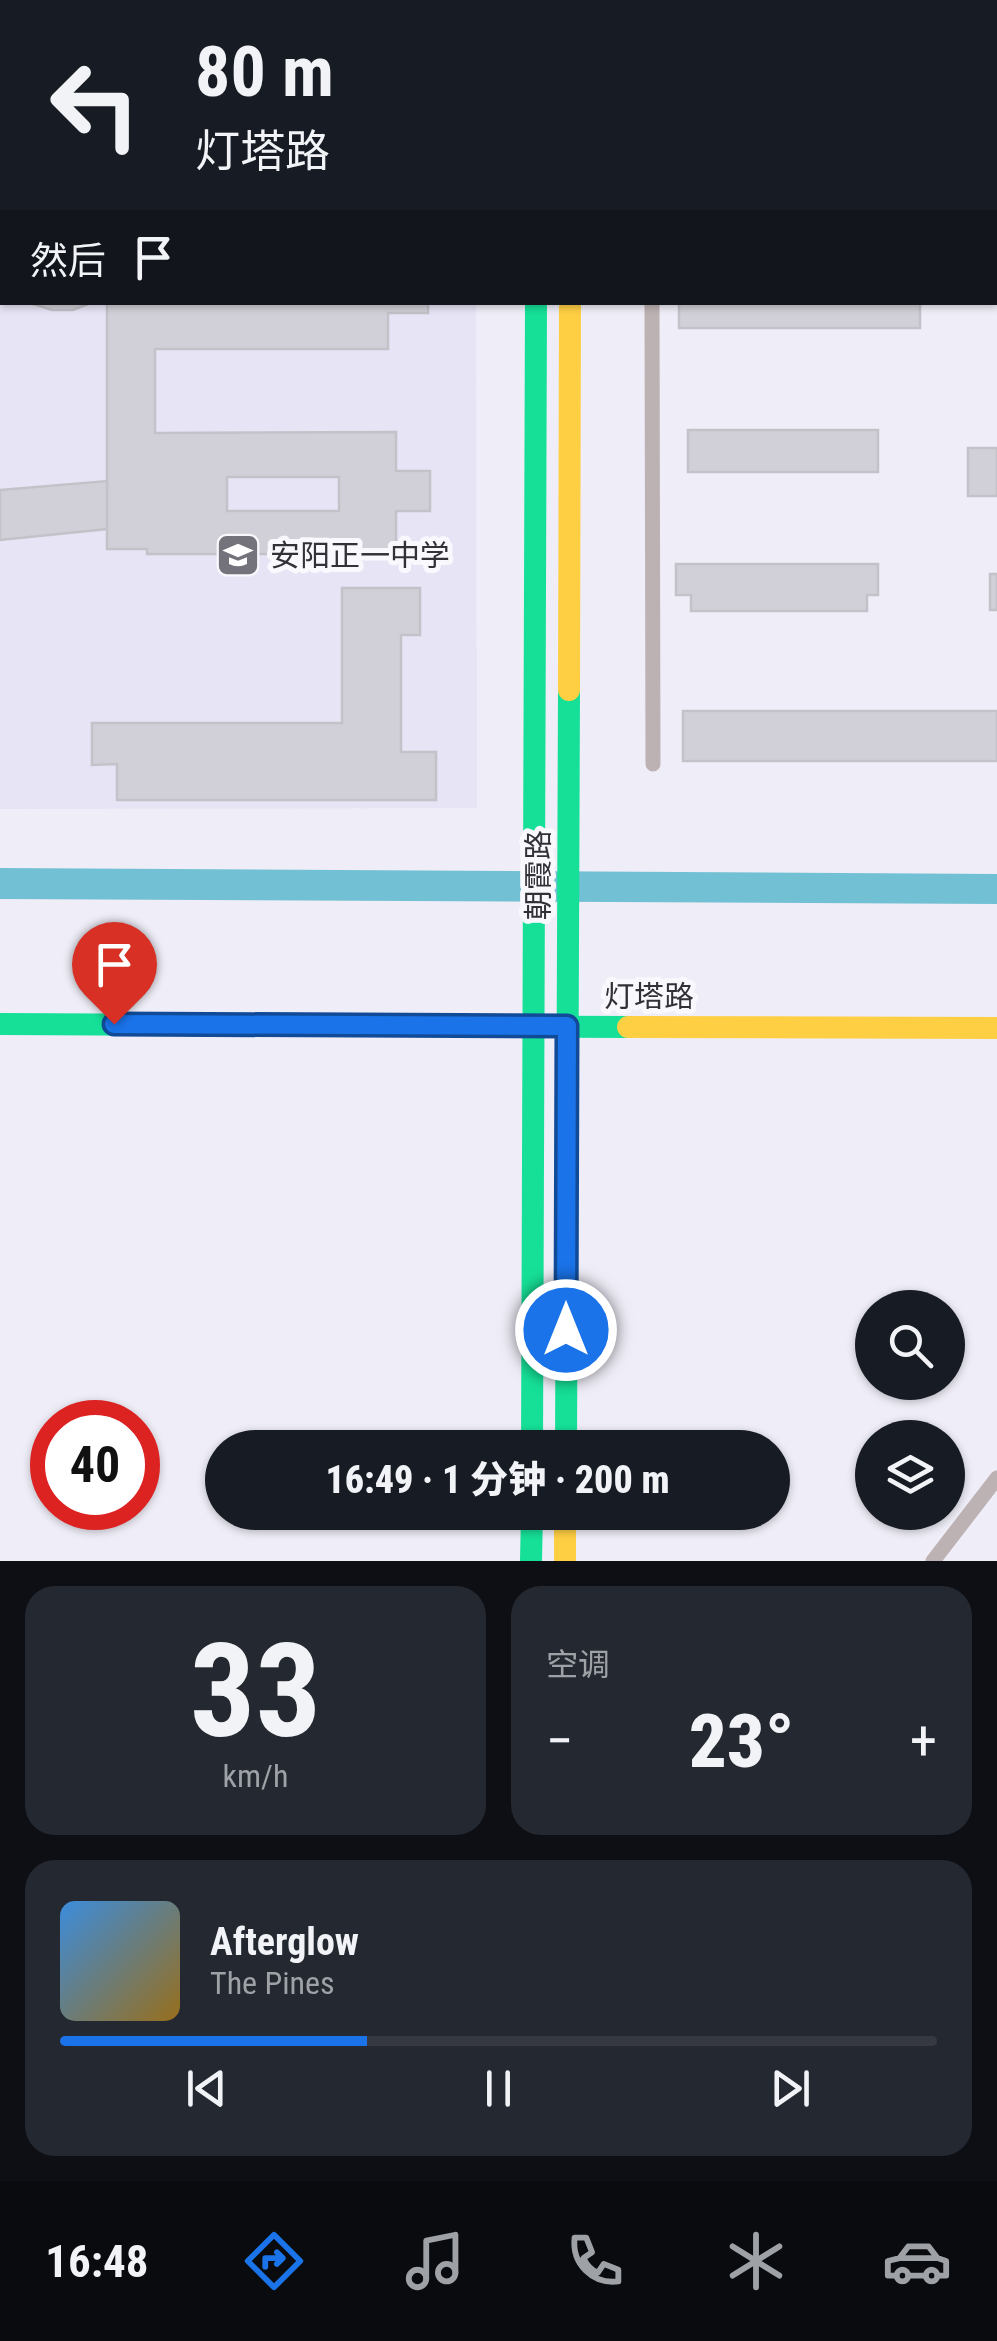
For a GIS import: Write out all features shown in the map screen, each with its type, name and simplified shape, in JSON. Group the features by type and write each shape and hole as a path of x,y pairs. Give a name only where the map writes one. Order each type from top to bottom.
{"street":[{"name":"朝霞路","path":"532,1430 524,1054 534,1026 536,305"},
{"name":"朝霞路","path":"567,1430 577,1055 567,1026 570,305"},
{"name":"灯塔路","path":"0,1024 997,1028"},
{"path":"524,1054 577,1055"},
{"path":"532,1530 532,1561"},
{"path":"565,1530 565,1561"}],"lane":[{"path":"652,305 653,764"},
{"path":"932,1561 997,1478"}],"shaded area":[{"name":"安阳正一中学","path":"0,305 476,305 477,808 0,809"}],"water":[{"path":"0,868 997,874 997,904 0,899"}],"building":[{"path":"36,305 86,305 73,310"},
{"path":"107,305 428,305 428,313 388,313 388,349 155,349 155,433 396,432 396,471 430,471 430,511 396,511 396,554 147,554 147,549 107,549","holes":["227,477 339,477 339,511 227,511"]},
{"path":"679,305 920,305 920,328 679,328"},
{"path":"688,430 878,430 878,472 688,472"},
{"path":"968,448 997,448 997,496 968,496"},
{"path":"107,481 107,529 0,540 0,490"},
{"path":"676,564 878,564 878,595 867,595 867,611 691,611 691,595 676,595"},
{"path":"990,574 997,574 997,610 990,610"},
{"path":"342,588 420,588 420,635 401,635 401,752 436,752 436,800 117,800 117,764 92,765 92,723 342,723"},
{"path":"683,711 997,711 997,761 683,761"}],"traffic: fast":[{"path":"532,1430 536,305"},
{"path":"566,1430 569,690"},
{"path":"0,1024 628,1027"},
{"path":"531,1561 532,1530"}],"traffic: slow":[{"path":"569,690 570,305"},
{"path":"628,1027 997,1028"},
{"path":"565,1530 565,1561"}],"place":[{"name":"安阳正一中学","path":"238,555"}],"route":[{"path":"114,1024 567,1026 566,1330"}]}
